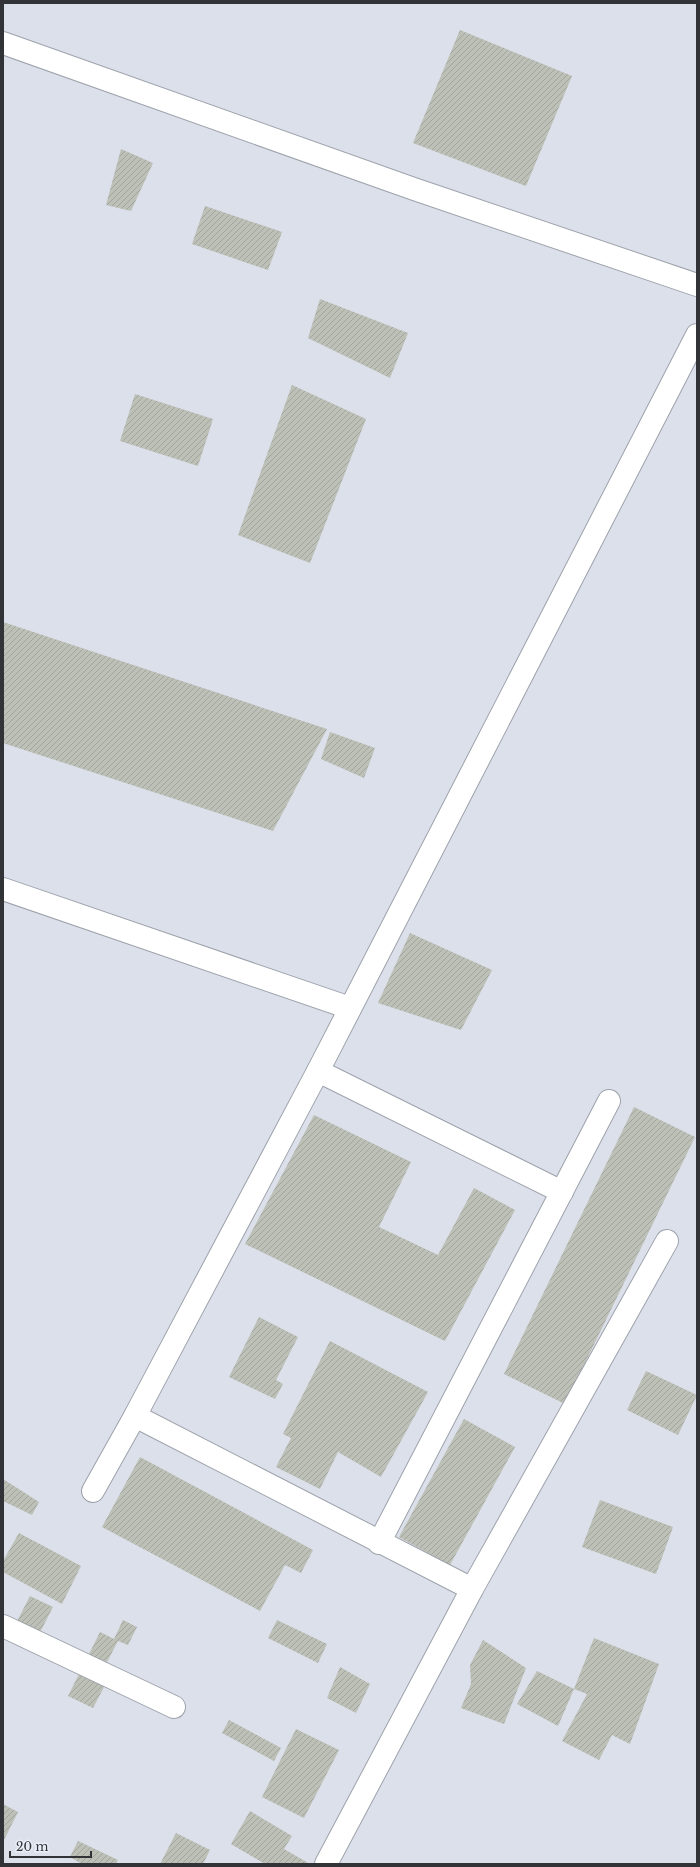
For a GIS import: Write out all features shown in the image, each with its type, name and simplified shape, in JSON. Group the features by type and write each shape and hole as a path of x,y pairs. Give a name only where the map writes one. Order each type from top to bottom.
{"street":[{"path":"3,43 414,189 697,285"},
{"path":"93,1491 135,1416 318,1071 697,335"},
{"path":"3,889 350,1008"},
{"path":"318,1071 562,1192"},
{"path":"379,1543 609,1101"},
{"path":"326,1864 472,1589 667,1241"},
{"path":"135,1416 379,1543 472,1589"},
{"path":"3,1626 174,1707"}],"building":[{"path":"460,30 572,76 526,186 413,143"},
{"path":"121,149 153,163 131,211 106,205"},
{"path":"205,206 282,232 268,270 192,244"},
{"path":"320,299 408,333 390,378 308,338"},
{"path":"292,385 366,419 310,563 238,535"},
{"path":"135,394 213,419 198,466 120,441"},
{"path":"3,622 327,729 273,831 3,743"},
{"path":"330,732 375,748 364,778 321,759"},
{"path":"410,933 492,970 461,1030 378,1003"},
{"path":"634,1107 695,1137 565,1404 504,1374"},
{"path":"314,1115 411,1162 379,1227 438,1255 474,1188 515,1210 445,1341 245,1244"},
{"path":"259,1317 298,1337 276,1380 283,1384 275,1399 229,1377"},
{"path":"330,1341 428,1392 381,1477 338,1452 320,1489 276,1467 291,1438 283,1434"},
{"path":"646,1371 697,1395 678,1435 627,1410"},
{"path":"464,1419 515,1447 450,1565 399,1537"},
{"path":"140,1457 313,1550 301,1573 285,1565 260,1611 102,1527"},
{"path":"3,1479 39,1502 32,1515 3,1501"},
{"path":"600,1500 673,1527 656,1574 582,1547"},
{"path":"19,1533 81,1566 62,1604 3,1572 3,1561"},
{"path":"30,1596 53,1607 34,1644 11,1633"},
{"path":"123,1620 137,1627 128,1645 118,1641 105,1666 113,1670 93,1708 68,1696 100,1632 114,1639"},
{"path":"277,1620 327,1644 318,1663 268,1638"},
{"path":"594,1638 659,1664 630,1744 612,1735 599,1760 562,1741 587,1694 574,1689"},
{"path":"483,1640 526,1668 504,1724 461,1708 471,1684 470,1665"},
{"path":"340,1667 370,1684 356,1713 327,1698"},
{"path":"537,1671 574,1689 558,1726 517,1704"},
{"path":"229,1720 281,1748 274,1761 222,1733"},
{"path":"296,1729 339,1750 304,1818 262,1797"},
{"path":"3,1804 18,1812 3,1842"},
{"path":"250,1811 292,1836 284,1849 310,1864 265,1864 231,1844"},
{"path":"176,1833 210,1850 203,1864 160,1864"},
{"path":"78,1841 118,1860 116,1864 82,1864 70,1857"}]}
